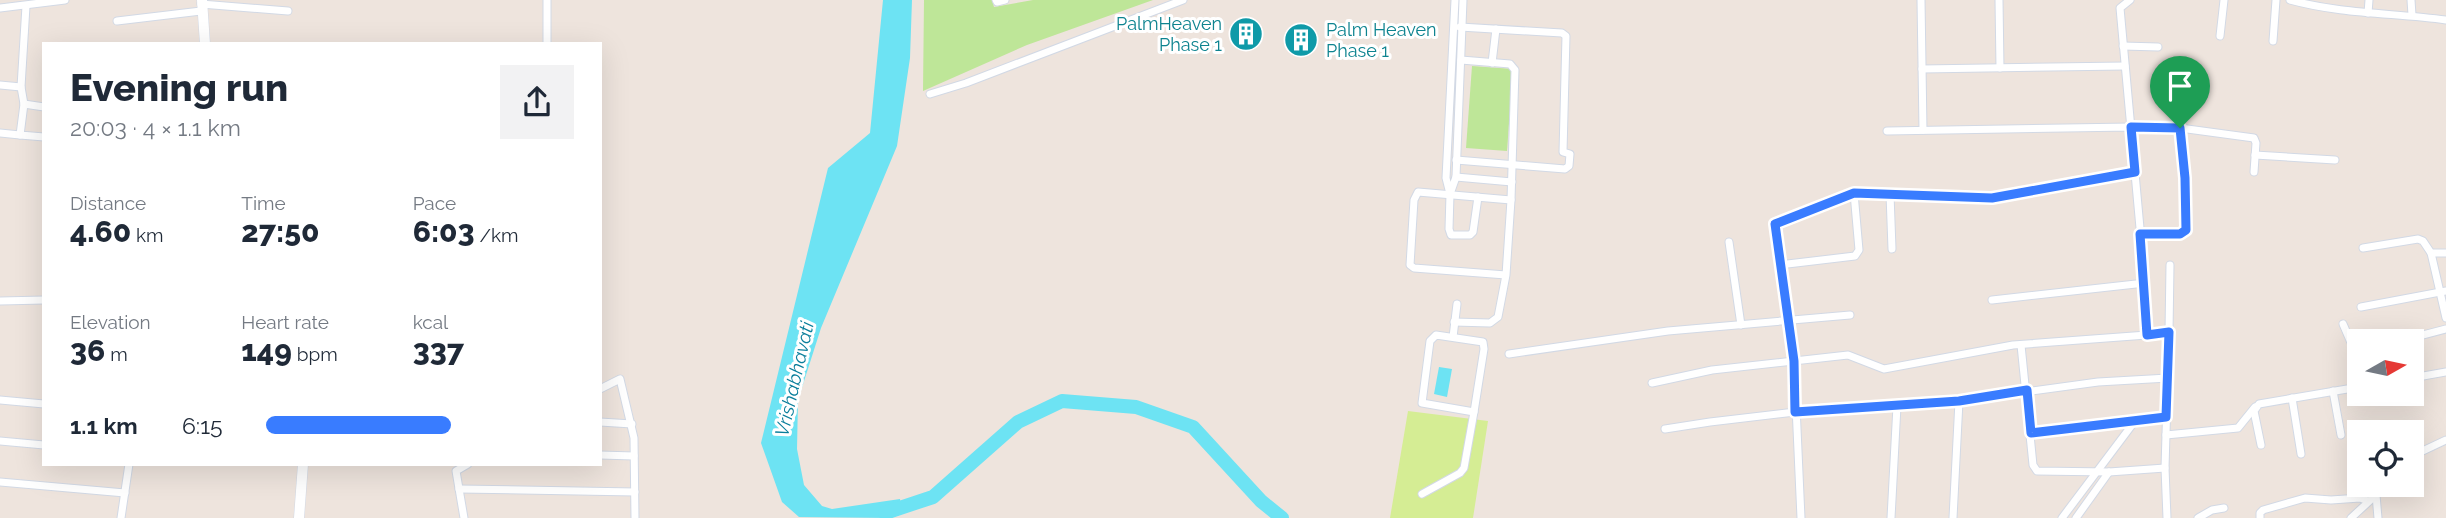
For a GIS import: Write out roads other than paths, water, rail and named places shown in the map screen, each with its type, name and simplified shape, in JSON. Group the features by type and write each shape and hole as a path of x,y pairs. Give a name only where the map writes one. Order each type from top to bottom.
{"street":[{"path":"0,8 15,3 26,6 65,0"},
{"path":"547,0 547,42"},
{"path":"996,0 1005,0"},
{"path":"930,94 966,83 1183,0"},
{"path":"1450,194 1456,177 1461,60 1455,0"},
{"path":"1463,0 1446,178 1450,194 1451,235 1470,235 1473,232 1478,197"},
{"path":"1921,0 1923,130"},
{"path":"2000,0 2000,68"},
{"path":"2130,0 2120,8 2145,283 2147,335"},
{"path":"2220,36 2224,0"},
{"path":"2273,41 2276,0"},
{"path":"2290,0 2329,4 2368,13 2446,20"},
{"path":"2368,13 2369,0"},
{"path":"2411,0 2412,16"},
{"path":"201,5 205,42"},
{"path":"117,21 201,5 288,11"},
{"path":"20,135 24,104 21,87 26,6"},
{"path":"1456,160 1565,169 1569,166 1570,155 1563,152 1566,36 1562,33 1459,27"},
{"path":"1492,63 1496,29"},
{"path":"2123,46 2158,47"},
{"path":"1454,321 1490,323 1498,317 1506,275 1514,164 1515,70 1510,64 1461,60"},
{"path":"1923,69 2125,66"},
{"path":"0,85 21,87"},
{"path":"24,104 42,107"},
{"path":"2140,234 2180,234 2186,230 2180,128"},
{"path":"1887,131 2180,128 2254,138 2254,172"},
{"path":"0,133 42,137"},
{"path":"2255,155 2335,160"},
{"path":"1801,518 1794,361 1775,224 1854,193 1992,198 2135,172"},
{"path":"1456,177 1513,182"},
{"path":"1506,275 1413,268 1410,265 1418,192 1511,200"},
{"path":"1779,265 1855,256 1859,250 1854,193"},
{"path":"1890,194 1892,249"},
{"path":"2363,248 2418,239 2423,241 2431,253 2443,291 2446,318"},
{"path":"1729,242 1741,325"},
{"path":"2431,253 2446,253"},
{"path":"2167,518 2165,468 2170,265"},
{"path":"1992,300 2145,283"},
{"path":"2361,307 2443,291"},
{"path":"0,301 42,300"},
{"path":"1452,337 1457,303"},
{"path":"1509,354 1623,337 1850,315"},
{"path":"2343,324 2347,333"},
{"path":"2424,335 2446,330"},
{"path":"1652,383 1712,370 1848,355 1884,369 2021,345 2169,332"},
{"path":"1422,494 1460,473 1464,468 1474,412 1484,349 1483,342 1436,335 1430,341 1422,403 1427,406 1474,412"},
{"path":"2021,345 2033,465 2037,471 2109,472 2165,468"},
{"path":"2424,376 2446,372"},
{"path":"1665,429 1795,412 1897,407 2027,390 2168,378"},
{"path":"602,388 620,379 632,424 635,518"},
{"path":"2166,435 2238,428 2259,404 2347,389"},
{"path":"2333,391 2341,435"},
{"path":"2292,398 2301,454"},
{"path":"0,400 42,404"},
{"path":"1953,518 1959,401"},
{"path":"1891,518 1897,407"},
{"path":"2256,407 2254,411 2261,445"},
{"path":"2031,433 2166,417"},
{"path":"2062,518 2135,421"},
{"path":"602,422 632,424"},
{"path":"2424,450 2446,440"},
{"path":"0,441 42,445"},
{"path":"602,455 635,456"},
{"path":"121,518 129,466"},
{"path":"299,518 303,466"},
{"path":"464,518 456,471 465,466"},
{"path":"2076,518 2109,472"},
{"path":"0,482 125,493"},
{"path":"459,489 635,492"},
{"path":"2351,518 2373,497"},
{"path":"2376,497 2378,518"},
{"path":"2260,518 2263,510 2305,498 2360,498 2368,501"},
{"path":"2198,518 2212,510 2224,508"}],"water":[{"path":"883,0 912,0 910,58 897,146 821,328 798,400 797,449 804,485 822,506 832,509 900,499 902,514 891,518 799,517 782,502 761,443 828,168 870,133"},
{"path":"1439,367 1452,369 1447,397 1434,394"}],"waterway":[{"name":"Vrishabhavati","path":"885,513 933,497 1018,422 1062,401 1136,407 1193,427 1261,501 1282,518"}],"place":[{"name":"PalmHeaven Phase 1","path":"1246,34"},
{"name":"Palm Heaven Phase 1","path":"1301,40"}]}
